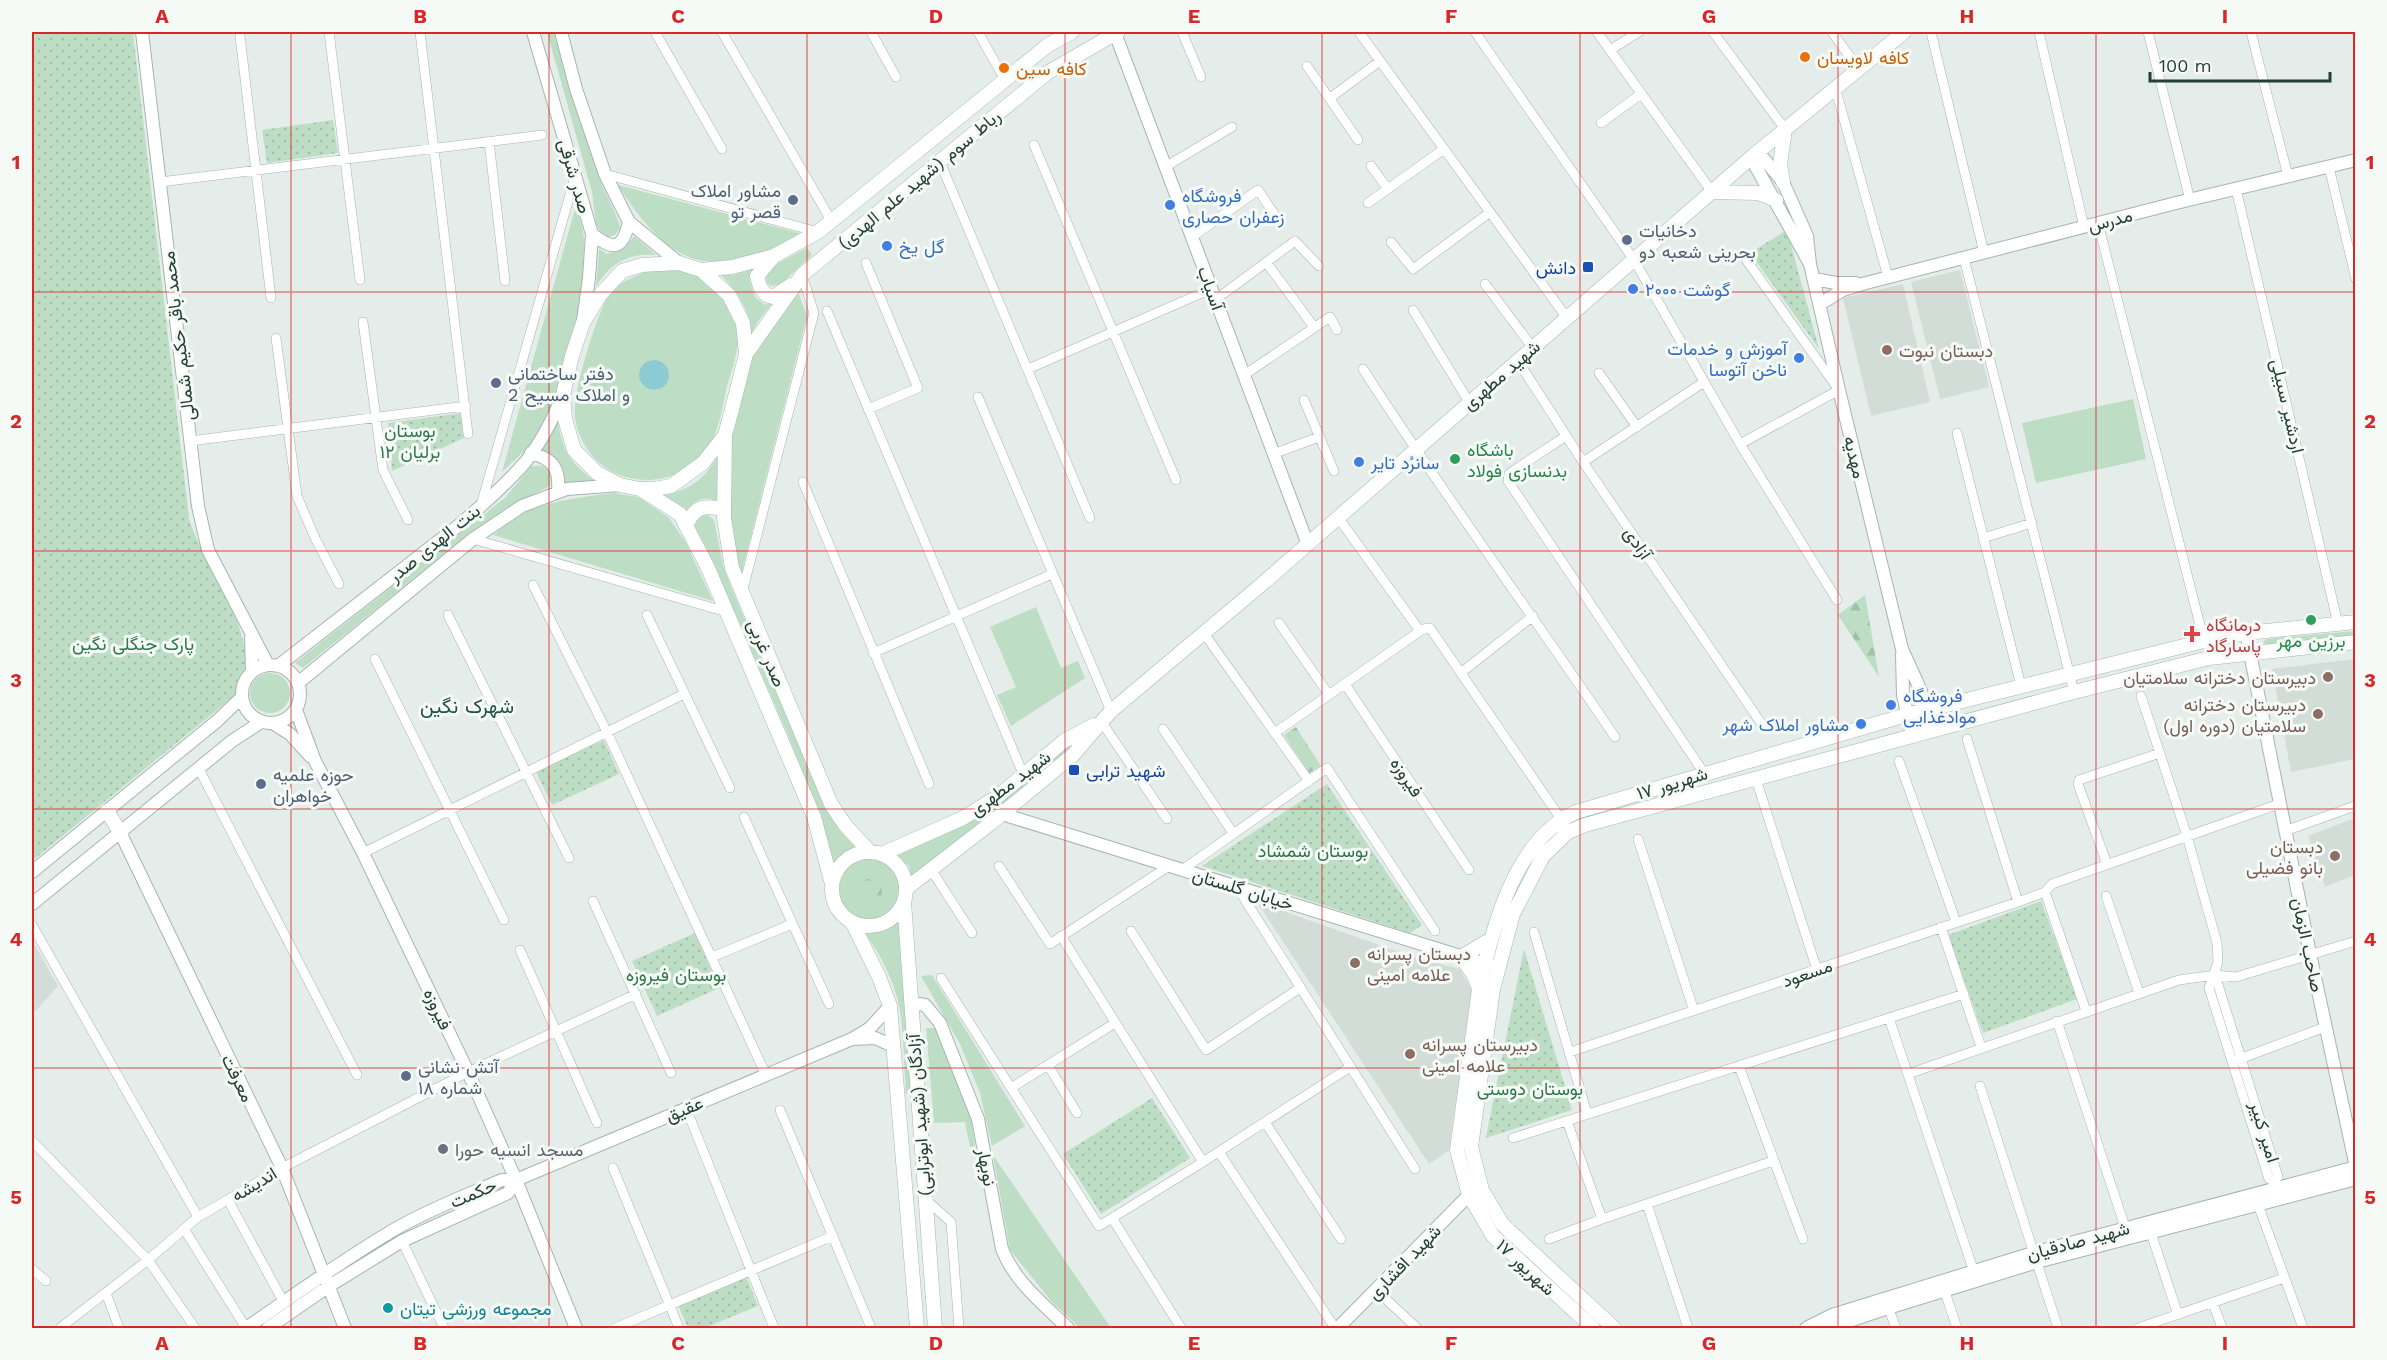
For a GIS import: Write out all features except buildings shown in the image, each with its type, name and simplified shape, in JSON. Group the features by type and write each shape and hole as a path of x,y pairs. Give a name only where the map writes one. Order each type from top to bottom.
{"main road":[{"name":"رباط سوم (شهید علم الهدی)","path":"701,270 732,267 774,256 818,232 1048,45 1072,32"},
{"name":"رباط سوم (شهید علم الهدی)","path":"746,354 802,275 1047,73 1117,32"},
{"name":"شهید مطهری","path":"907,888 1073,755 1106,716 1255,590 1307,542 1415,451 1754,154 1904,32"},
{"path":"1783,182 1780,165 1785,129"},
{"path":"1712,192 1758,193 1776,200"},
{"path":"774,256 758,276 760,287 766,295 773,297 779,294 802,275"},
{"path":"679,263 701,270 729,295 743,323 746,354 724,435 703,463 671,486 640,489 620,485 597,473 577,455 565,419 563,395 583,323 600,295 622,272 642,265 679,263"},
{"name":"صدر غربی","path":"724,435 724,509 732,568 831,804 845,825 876,853"},
{"name":"صدر غربی","path":"640,489 680,514 686,526 727,612 814,817 832,884"},
{"path":"686,526 698,508 711,506 724,509"},
{"name":"۱۷ شهریور","path":"1593,1329 1493,1236 1457,1150 1484,965 1499,911 1534,843 1561,819 1576,812 1906,715 2204,640 2246,633 2355,622"},
{"name":"۱۷ شهریور","path":"1614,1329 1503,1225 1475,1193 1471,1147 1493,989 1513,914 1543,856 1568,832 1585,825 1912,735 2209,658 2355,642"},
{"name":"شهید مطهری","path":"876,853 963,818 998,797 1064,741 1106,716"},
{"path":"107,811 120,832"},
{"path":"859,853 876,853 899,867 907,888 904,903 888,921 876,926 864,926 852,922 836,906 832,896 832,884 841,865 849,858 859,853"},
{"name":"آزادگان (شهید ابوترابی)","path":"904,903 935,1329"},
{"name":"آزادگان (شهید ابوترابی)","path":"852,922 879,977 890,1006 917,1329"},
{"path":"1479,989 1473,974 1461,957 1491,939"},
{"path":"898,1108 919,1109"}],"street":[{"name":"محمد باقر حکیم شمالی","path":"142,32 198,506 208,550 250,631 273,665"},
{"path":"329,32 360,280"},
{"path":"420,32 468,434"},
{"name":"صدر شرقی","path":"533,32 592,234 590,278 583,323"},
{"name":"صدر شرقی","path":"561,32 576,89 605,174 629,222 679,263"},
{"path":"655,32 722,149"},
{"path":"722,32 832,222"},
{"path":"871,32 896,77"},
{"path":"978,32 1005,80"},
{"name":"آسیاب","path":"1117,32 1165,167 1307,542"},
{"path":"1182,32 1201,77"},
{"path":"1359,32 1567,318"},
{"path":"1475,32 1634,260 1740,444 1837,600"},
{"path":"1597,32 1712,192"},
{"path":"1610,50 1639,32"},
{"path":"1713,32 1785,129"},
{"path":"1832,32 1858,68"},
{"path":"1931,32 1984,253"},
{"path":"2039,32 2084,227"},
{"path":"2148,32 2190,200"},
{"path":"2251,32 2288,176"},
{"path":"240,36 271,298"},
{"path":"1330,98 1380,61"},
{"path":"1307,66 1358,140"},
{"path":"1835,87 1888,278"},
{"path":"1601,123 1641,93"},
{"path":"1165,167 1232,127"},
{"path":"160,182 542,135"},
{"path":"489,141 506,281"},
{"path":"1034,145 1176,480"},
{"path":"1368,203 1444,150"},
{"name":"مهدیه","path":"1754,154 1764,159 1783,182 1807,236 1810,264 1902,650 1921,691 1930,731"},
{"name":"مهدیه","path":"1754,154 1756,167 1810,264"},
{"name":"مدرس","path":"1866,283 2355,160"},
{"path":"940,162 1090,518"},
{"path":"1371,166 1388,189"},
{"path":"2329,167 2355,279"},
{"path":"605,174 818,232"},
{"path":"481,505 575,175"},
{"name":"اردشیر سبیلی","path":"2236,189 2338,624"},
{"path":"1192,237 1257,190 1277,218"},
{"path":"1391,242 1413,269 1489,213"},
{"path":"592,234 606,245 616,246 626,236 629,222"},
{"path":"2098,223 2204,640"},
{"path":"1028,369 1113,332 1213,295 1295,241 1319,266"},
{"path":"1964,258 2074,692"},
{"path":"1266,261 1314,327"},
{"path":"1740,444 1839,390 1747,261"},
{"path":"866,263 918,388 868,409"},
{"path":"742,592 814,313 802,275"},
{"path":"1814,279 1836,283 1866,283"},
{"path":"1820,304 1843,290 1866,283"},
{"path":"1485,284 1533,348"},
{"path":"1413,310 1469,402"},
{"path":"827,311 1024,776"},
{"path":"1244,375 1330,317 1337,330"},
{"path":"363,322 383,470 408,520"},
{"path":"276,338 297,496 315,538 339,584"},
{"name":"آزادی","path":"1518,361 1583,462 1761,723"},
{"path":"1363,369 1415,451 1533,616 1615,737"},
{"path":"1599,373 1637,427"},
{"path":"1583,462 1704,382"},
{"name":"بنت الهدی صدر","path":"273,665 458,526 481,505 521,467 552,422 563,395"},
{"path":"978,397 1052,574 1106,716 1167,819"},
{"path":"1304,400 1334,471"},
{"path":"190,441 465,406"},
{"path":"1957,434 2021,686"},
{"path":"1566,436 1509,474 1508,481 1704,773"},
{"path":"1273,454 1319,437"},
{"path":"531,453 547,458 554,467 559,479 558,492"},
{"path":"803,482 929,784"},
{"name":"بنت الهدی صدر","path":"298,683 473,539 522,506 567,489 620,485"},
{"path":"1337,516 1420,631"},
{"path":"1983,538 2032,523"},
{"path":"473,539 727,612"},
{"path":"873,653 1052,574"},
{"path":"533,585 607,732 766,1075"},
{"path":"448,615 568,858"},
{"path":"647,615 730,788"},
{"path":"1462,672 1533,616"},
{"path":"1279,623 1329,695"},
{"path":"1276,732 1420,631 1430,628 1561,819"},
{"path":"250,631 252,671"},
{"path":"1203,632 1309,781"},
{"name":"صاحب الزمان","path":"2246,633 2279,804 2355,1167"},
{"name":"مهدیه","path":"1902,650 1903,695 1912,735"},
{"path":"375,659 504,920"},
{"path":"32,904 232,741 267,723 290,717 300,702 298,683 293,675 273,665 252,671 246,678 242,697 248,712 267,723 290,734 315,761"},
{"name":"فیروزه","path":"1345,684 1469,870"},
{"path":"363,853 684,694"},
{"path":"2141,696 2187,836 2217,943 2218,962 2215,975"},
{"path":"32,872 217,721 242,697"},
{"path":"296,710 315,761"},
{"path":"1163,729 1233,833"},
{"path":"1967,739 2018,902"},
{"path":"2107,864 2078,784 2079,780 2160,753"},
{"name":"فیروزه","path":"315,761 363,853 468,1072 516,1180 576,1329"},
{"path":"1899,761 1956,922"},
{"path":"1182,870 1327,768 1435,931"},
{"path":"199,769 357,1075"},
{"path":"1756,779 1816,970"},
{"name":"مسعود","path":"1570,1052 2018,902 2045,892 2052,884 2279,804"},
{"path":"2285,831 2355,806"},
{"name":"خیابان گلستان","path":"1002,814 1499,968"},
{"path":"744,817 829,1004"},
{"name":"معرفت","path":"120,832 282,1168 345,1329"},
{"path":"1638,839 1694,1011"},
{"path":"999,866 1050,944 1169,866"},
{"path":"930,868 972,933"},
{"path":"1237,887 1415,1169"},
{"path":"2045,892 2086,1011"},
{"path":"2106,896 2139,993"},
{"path":"593,901 671,1073"},
{"path":"712,957 792,924"},
{"path":"32,925 198,1217"},
{"path":"1941,927 1981,1047"},
{"path":"1131,931 1206,1050 1300,988"},
{"path":"1534,932 1586,1110"},
{"path":"1061,936 1203,1162"},
{"path":"1908,1074 2179,980 2215,975 2236,977 2355,941"},
{"path":"520,950 597,1123"},
{"name":"امیر کبیر","path":"2215,975 2237,1060 2269,1179 2274,1180 2278,1176 2237,1060"},
{"path":"941,978 1099,1226 1350,1067"},
{"name":"اندیشه","path":"60,1329 148,1260 198,1217 282,1168 468,1072 636,994"},
{"path":"1513,1138 1964,994"},
{"name":"نوبهار","path":"912,1003 925,1005 940,1023 978,1119 1002,1249 1008,1263 1018,1280 1068,1329"},
{"path":"852,1039 870,1028 890,1006"},
{"path":"1889,1018 1975,1275"},
{"path":"2057,1021 2127,1233"},
{"path":"1011,1088 1115,1023"},
{"path":"2237,1060 2325,1027"},
{"path":"852,1039 875,1038 893,1046"},
{"name":"عقیق","path":"516,1180 852,1039"},
{"path":"1048,1065 1077,1113"},
{"path":"1739,1066 1803,1239"},
{"path":"1980,1086 2058,1329"},
{"path":"686,1108 774,1329"},
{"path":"780,1110 871,1329"},
{"path":"1567,1121 1602,1219"},
{"path":"1265,1122 1341,1239"},
{"path":"32,1141 148,1260 195,1329"},
{"path":"1219,1152 1336,1329"},
{"path":"1549,1239 1773,1161"},
{"name":"شهید صادقیان","path":"2257,1199 2355,1167"},
{"path":"613,1168 680,1329"},
{"name":"شهید صادقیان","path":"1806,1329 1832,1315 1887,1303 2035,1257 2257,1199 2355,1179"},
{"name":"حکمت","path":"276,1326 326,1281 396,1228 502,1180 516,1180"},
{"name":"حکمت","path":"246,1328 284,1303 402,1241 508,1193 516,1180"},
{"name":"شهید افشاری","path":"1336,1329 1475,1193"},
{"path":"925,1199 951,1222 959,1329"},
{"path":"2257,1199 2303,1329"},
{"path":"228,1200 284,1303"},
{"path":"1647,1204 1688,1329"},
{"path":"1112,1218 1181,1329"},
{"path":"2149,1227 2178,1315"},
{"path":"184,1229 246,1328"},
{"path":"615,1329 833,1236"},
{"path":"402,1241 444,1329"},
{"path":"32,1269 46,1281"},
{"path":"2138,1329 2284,1278"},
{"path":"1943,1285 1957,1329"},
{"path":"1376,1290 1418,1329"},
{"path":"106,1293 119,1329"},
{"path":"1887,1303 1896,1329"},
{"name":"شهید صادقیان","path":"1828,1329 1887,1303"},
{"path":"2213,1303 2222,1329"},
{"path":"2166,1319 2170,1329"}],"shaded area":[{"path":"1960,270 1989,387 1940,399 1911,282"},
{"name":"دبستان نبوت","path":"1903,284 1930,402 1871,416 1843,298"},
{"name":"دبیرستان دخترانه سلامتیان (دوره اول)","path":"2355,659 2355,759 2291,772 2272,669"},
{"name":"دبستان بانو فضیلی","path":"2355,818 2355,875 2325,887 2308,836"},
{"name":"دبیرستان پسرانه علامه امینی","path":"1257,902 1419,959 1460,969 1472,991 1449,1150 1429,1164"},
{"path":"32,940 58,986 32,1015"}],"green space":[{"name":"پارک جنگلی نگین","path":"32,32 133,32 189,519 239,626 244,643 246,664 239,692 32,861"},
{"path":"547,32 554,32 599,177 618,221 620,228 615,235 608,237 600,231 596,224 592,192"},
{"path":"333,120 338,153 267,163 262,130"},
{"path":"618,185 803,234 771,249 743,258 719,262 697,259 676,251 657,236"},
{"path":"576,205 584,237 583,266 577,318 564,372 544,421 531,443 502,472"},
{"path":"1787,230 1819,349 1750,253"},
{"path":"634,236 656,255 637,256 621,261 607,272 596,287 599,249 607,254 615,252 626,246"},
{"path":"807,248 812,255 781,284 771,286 767,283 765,273 772,266"},
{"path":"756,268 749,278 755,297 765,305 774,301 751,334 742,301 720,274 733,275"},
{"path":"651,270 682,270 710,284 725,301 735,321 738,341 719,422 711,443 701,457 688,468 672,476 639,480 607,469 594,458 579,433 575,406 586,355 609,295 617,286","holes":["650,360 660,361 667,368 659,389 646,388 641,382 640,369"]},
{"path":"797,289 807,316 741,575 731,522 729,494 729,466 736,410 743,383 756,350"},
{"path":"2133,399 2146,459 2036,483 2022,423"},
{"name":"بوستان برلیان ۱۲","path":"462,413 464,438 392,471 388,423"},
{"path":"558,420 559,430 569,455 595,481 565,483 562,467 552,456 542,450"},
{"path":"717,458 717,501 699,500 684,512 661,494 679,491 694,484"},
{"path":"531,466 542,466 550,471 550,486 511,505 465,537 303,668 295,663 506,497"},
{"path":"613,493 639,497 669,518 686,543 713,601 493,535 520,515 546,505"},
{"path":"707,514 714,520 723,565 731,587 822,800 841,832 858,848 847,852 832,866 816,805 786,730 697,531 695,524 698,516"},
{"path":"1865,595 1879,677 1838,615"},
{"path":"1036,607 1061,668 1078,661 1085,678 1011,726 997,695 1016,687 990,627"},
{"path":"2355,631 2355,639 2267,646 2263,642 2267,639"},
{"path":"270,673 284,679 290,693 284,707 270,713 256,707 250,693 256,679"},
{"path":"1093,726 1096,728 995,813 911,878 909,867 896,853 950,830 1000,799"},
{"path":"1296,727 1321,766 1309,773 1284,735"},
{"path":"604,740 619,774 552,805 536,772"},
{"name":"بوستان شمشاد","path":"1327,784 1422,925 1410,933 1202,866"},
{"path":"869,859 887,865 895,873 901,891 895,909 887,917 869,923 851,917 843,909 837,891 843,873 851,865"},
{"path":"870,879 878,883 882,891 878,899 870,903 862,899 858,891 862,883"},
{"path":"2041,901 2077,999 1983,1033 1948,935"},
{"path":"899,918 913,1094 906,1094 901,1021 895,990 876,949 864,932 885,930"},
{"name":"بوستان فیروزه","path":"695,933 719,988 657,1016 632,961"},
{"name":"بوستان دوستی","path":"1524,949 1572,1110 1486,1138 1486,1137"},
{"path":"932,975 1025,1126 992,1146 980,1093 960,1044 921,976"},
{"path":"926,1028 936,1028 950,1056 966,1101 975,1146 970,1147 965,1122 934,1123"},
{"path":"1152,1098 1190,1158 1101,1214 1063,1154"},
{"path":"993,1155 1111,1328 1080,1328 1052,1302 1010,1250"},
{"path":"746,1276 758,1306 704,1328 688,1328 678,1305"}],"water":[{"path":"654,360 665,364 669,375 665,386 654,390 643,386 639,375 643,364"}],"place":[{"name":"کافه لاویسان","path":"1805,57"},
{"name":"کافه سین","path":"1004,68"},
{"name":"مشاور املاک قصر تو","path":"793,200"},
{"name":"فروشگاه زعفران حصاری","path":"1170,205"},
{"name":"دخانیات بحرینی شعبه دو","path":"1627,240"},
{"name":"گل یخ","path":"887,246"},
{"name":"دانش","path":"1588,267"},
{"name":"گوشت ۲۰۰۰","path":"1633,289"},
{"name":"دبستان نبوت","path":"1887,350"},
{"name":"آموزش و خدمات ناخن آتوسا","path":"1799,358"},
{"name":"دفتر ساختمانی و املاک مسیح 2","path":"496,383"},
{"name":"باشگاه بدنسازی فولاد","path":"1455,459"},
{"name":"سانرُد تایر","path":"1359,462"},
{"name":"برزین مهر","path":"2311,620"},
{"name":"درمانگاه پاسارگاد","path":"2192,634"},
{"name":"دبیرستان دخترانه سلامتیان","path":"2328,677"},
{"name":"فروشگاه موادغذایی","path":"1891,705"},
{"name":"دبیرستان دخترانه سلامتیان (دوره اول)","path":"2318,714"},
{"name":"مشاور املاک شهر","path":"1861,724"},
{"name":"شهید ترابی","path":"1074,770"},
{"name":"حوزه علمیه خواهران","path":"261,784"},
{"name":"دبستان بانو فضیلی","path":"2335,856"},
{"name":"دبستان پسرانه علامه امینی","path":"1355,963"},
{"name":"دبیرستان پسرانه علامه امینی","path":"1410,1054"},
{"name":"آتش نشانی شماره ۱۸","path":"406,1076"},
{"name":"مسجد انسیه حورا","path":"443,1149"},
{"name":"مجموعه ورزشی تیتان","path":"388,1308"}],"district":[{"name":"شهرک نگین","path":"467,706"}]}
